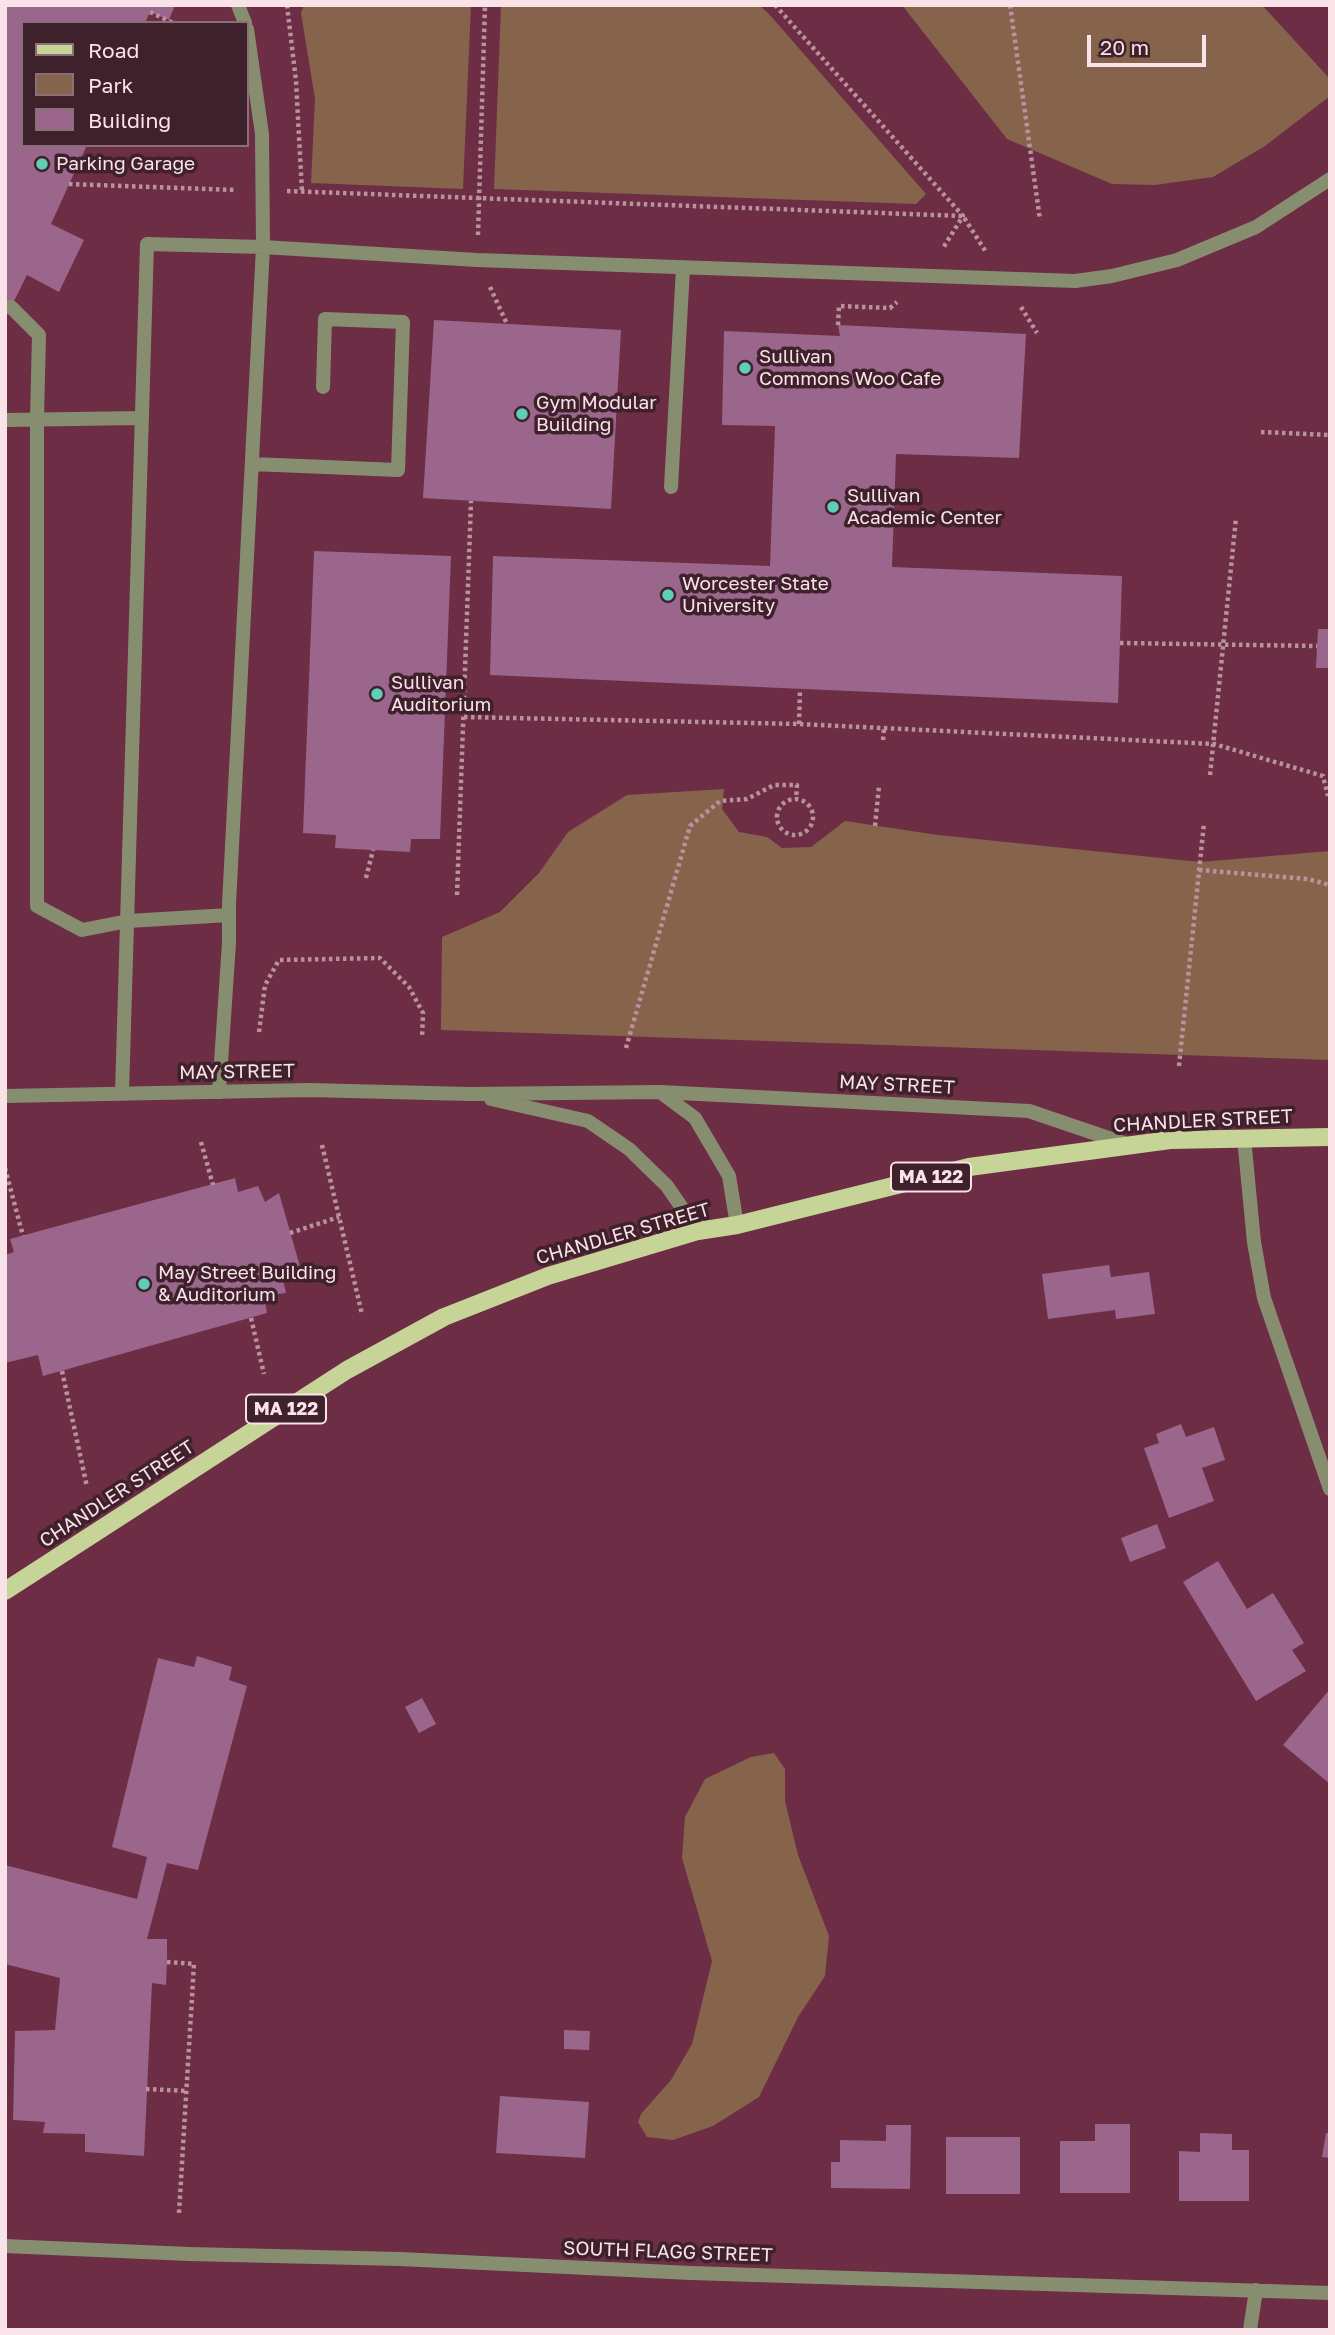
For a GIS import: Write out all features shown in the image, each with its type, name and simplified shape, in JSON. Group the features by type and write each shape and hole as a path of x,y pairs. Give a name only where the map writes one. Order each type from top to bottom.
{"main road":[{"name":"CHANDLER STREET","path":"5,1591 347,1370 444,1317 548,1276 698,1231 737,1226 968,1167 1170,1140 1330,1137"}],"street":[{"path":"219,1092 263,247 262,134 251,80 248,42"},
{"path":"122,1093 147,244 263,247 477,260 1075,281 1112,276 1177,260 1256,227 1330,179"},
{"path":"671,487 682,268"},
{"path":"11,307 39,335 37,906 82,930 128,921 229,915"},
{"path":"252,464 398,470 403,322 325,319 323,387"},
{"path":"5,420 142,418"},
{"name":"MAY STREET","path":"5,1096 309,1090 469,1094 660,1092 1029,1111 1127,1145"},
{"path":"660,1092 695,1118 729,1176 737,1226"},
{"name":"MAY STREET","path":"469,1094 588,1121 629,1149 667,1186 698,1231"},
{"path":"1244,1138 1254,1242 1264,1298 1330,1489"},
{"name":"SOUTH FLAGG STREET","path":"5,2246 400,2259 691,2273 1330,2293"},
{"path":"1250,2330 1256,2290"}],"path":[{"path":"287,5 296,81 302,192"},
{"path":"485,5 477,260 507,324"},
{"path":"775,5 964,216"},
{"path":"1010,5 1040,220"},
{"path":"150,12 169,21"},
{"path":"69,184 964,216"},
{"path":"838,325 839,306 890,308 926,276 964,216"},
{"path":"1261,432 1330,435"},
{"path":"457,895 471,501"},
{"path":"1210,775 1236,518"},
{"path":"1120,643 1317,646"},
{"path":"799,724 800,690"},
{"path":"464,717 799,724 1214,744 1323,776 1328,796"},
{"path":"883,740 884,728"},
{"path":"626,1048 690,825 720,801 747,799 774,785 797,785 796,800"},
{"path":"875,825 879,786"},
{"path":"796,800 807,804 811,809 813,821 807,831 792,835 782,829 778,813 785,803 796,800"},
{"path":"1179,1066 1204,823"},
{"path":"366,878 373,850"},
{"path":"1199,870 1308,879 1330,885"},
{"path":"259,1032 265,985 279,960 380,958 409,986 423,1013 422,1038"},
{"path":"201,1142 213,1185"},
{"path":"322,1144 362,1314"},
{"path":"5,1168 23,1236"},
{"path":"290,1233 339,1217"},
{"path":"251,1318 264,1374"},
{"path":"62,1371 87,1487"},
{"path":"167,1962 194,1964 179,2213"},
{"path":"146,2089 187,2091"}],"green space":[{"path":"304,5 471,5 463,189 311,183 315,99 301,13"},
{"path":"501,5 759,5 926,194 916,204 494,189"},
{"path":"902,5 1262,5 1330,79 1330,96 1265,146 1213,177 1155,185 1112,184 1007,139"},
{"path":"724,789 722,809 739,832 767,837 782,848 811,847 845,821 938,835 1200,862 1330,851 1330,1060 441,1030 442,937 500,912 539,873 568,832 627,795"},
{"path":"774,1753 785,1769 785,1801 798,1855 829,1936 825,1976 798,2017 759,2097 713,2126 673,2140 647,2137 638,2122 641,2114 671,2080 692,2044 712,1961 682,1858 685,1817 705,1779 751,1757"}],"building":[{"name":"Parking Garage","path":"5,5 175,5 169,20 150,12 146,21 21,21 21,147 86,147 51,224 84,240 59,292 27,275 5,319"},
{"name":"Gym Modular Building","path":"434,320 621,330 611,509 423,498"},
{"name":"Sullivan Academic Center","path":"838,325 1026,334 1019,458 896,454 892,567 1122,576 1118,703 490,675 493,556 770,566 775,426 722,425 724,331 840,336"},
{"name":"Sullivan Auditorium","path":"314,551 451,556 440,839 411,839 410,852 335,848 336,835 303,833"},
{"path":"1318,629 1330,629 1330,668 1316,668"},
{"name":"May Street Building & Auditorium","path":"235,1178 238,1192 258,1186 265,1202 279,1193 301,1270 282,1275 286,1293 264,1296 267,1313 43,1376 38,1355 5,1363 5,1255 14,1252 10,1239"},
{"path":"1109,1265 1111,1277 1149,1272 1155,1314 1116,1319 1115,1310 1048,1319 1042,1274"},
{"path":"1181,1424 1186,1437 1214,1427 1225,1460 1202,1468 1214,1501 1169,1518 1144,1448 1159,1443 1156,1434"},
{"path":"1157,1524 1166,1548 1130,1562 1121,1538"},
{"path":"1218,1561 1247,1609 1273,1593 1304,1643 1292,1650 1306,1671 1256,1701 1183,1582"},
{"path":"197,1656 232,1667 229,1680 247,1686 198,1870 167,1863 147,1939 167,1939 167,1962 166,1985 152,1983 144,2156 85,2152 85,2134 43,2133 45,2122 13,2120 15,2031 55,2030 60,1978 5,1964 5,1865 137,1899 147,1857 112,1847 158,1658 194,1667"},
{"path":"1330,1689 1330,1784 1283,1745"},
{"path":"422,1698 436,1724 419,1733 405,1707"},
{"path":"564,2030 590,2031 589,2050 564,2049"},
{"path":"500,2096 589,2102 585,2158 496,2153"},
{"path":"1095,2124 1130,2124 1130,2193 1060,2193 1060,2141 1095,2141"},
{"path":"886,2125 911,2125 910,2189 831,2188 831,2162 840,2162 840,2140 886,2141"},
{"path":"1200,2133 1232,2134 1232,2150 1249,2150 1249,2201 1179,2201 1179,2151 1200,2152"},
{"path":"1326,2133 1330,2133 1330,2158 1322,2157"},
{"path":"946,2137 1020,2137 1020,2194 946,2194"}],"place":[{"name":"Parking Garage","path":"42,164"},
{"name":"Sullivan Commons Woo Cafe","path":"745,368"},
{"name":"Gym Modular Building","path":"522,414"},
{"name":"Sullivan Academic Center","path":"833,507"},
{"name":"Worcester State University","path":"668,595"},
{"name":"Sullivan Auditorium","path":"377,694"},
{"name":"May Street Building & Auditorium","path":"144,1284"}]}
